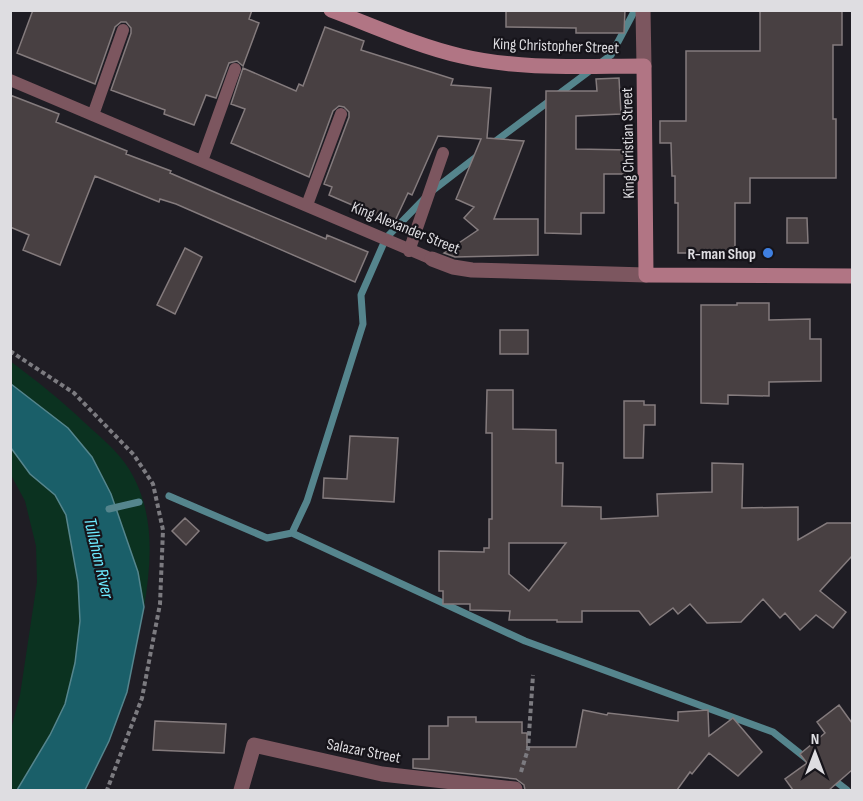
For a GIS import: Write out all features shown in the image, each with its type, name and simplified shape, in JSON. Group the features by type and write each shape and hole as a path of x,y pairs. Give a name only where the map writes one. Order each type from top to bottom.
{"main road":[{"name":"King Christopher Street","path":"331,10 432,48 486,61 538,66 644,66"},
{"name":"King Christian Street","path":"644,66 646,275"},
{"name":"King Alexander Street","path":"646,275 852,276"}],"street":[{"name":"King Christian Street","path":"644,10 644,66"},
{"name":"King Alexander Street","path":"432,259 453,267 472,270 646,275"},
{"name":"Salazar Street","path":"241,790 254,745 382,774 515,789"}],"lane":[{"path":"93,115 123,30"},
{"path":"202,161 235,69"},
{"name":"King Alexander Street","path":"10,80 432,259"},
{"path":"307,205 341,114"},
{"path":"409,251 443,153"}],"path":[{"path":"10,351 74,393 134,456 153,484 163,530 160,604 142,698 107,790"},
{"path":"515,789 528,749 533,675"}],"green space":[{"path":"10,361 76,415 114,450 129,469 143,502 149,536 149,572 144,607 138,572 111,494 68,428 11,384"},
{"path":"10,448 30,474 55,495 66,515 78,582 80,621 75,663 65,704 50,735 17,790 11,790 11,729 20,695 37,582 36,546 25,501 11,475"}],"water":[{"name":"Tullahan River","path":"11,384 68,428 92,457 111,494 138,572 144,607 127,692 109,741 85,790 17,790 50,735 65,704 75,663 80,621 78,582 66,515 55,495 30,474 11,448"}],"building":[{"path":"33,10 252,10 249,19 259,23 243,66 237,61 229,63 216,98 206,95 194,125 164,114 165,110 111,90 131,33 131,28 126,22 121,22 115,27 95,84 17,53"},
{"path":"506,10 625,10 624,33 576,33 576,28 506,27"},
{"path":"760,10 842,10 842,45 833,45 836,178 750,178 750,203 735,203 735,253 678,253 678,203 675,203 671,143 660,143 660,121 686,121 686,51 760,51"},
{"path":"325,27 364,41 361,50 453,79 451,85 491,88 487,138 524,141 494,219 538,219 538,255 455,257 444,253 478,230 464,218 474,207 456,199 481,139 438,136 412,195 408,193 394,223 329,195 332,187 324,184 349,117 349,112 344,107 339,106 333,111 309,177 231,143 245,109 231,104 243,68 296,91 299,84 303,86"},
{"path":"619,78 621,114 576,116 576,149 630,150 630,174 604,174 604,213 581,213 581,234 545,233 546,91 597,91 596,79"},
{"path":"10,95 59,114 56,122 127,151 126,154 171,171 170,173 326,239 327,235 368,252 355,282 176,204 160,199 159,202 95,176 60,265 23,250 29,235 10,227"},
{"path":"787,218 807,218 808,243 787,243"},
{"path":"185,248 202,257 175,314 157,305"},
{"path":"737,303 769,303 769,320 810,319 810,339 821,339 821,381 769,382 769,396 728,395 728,404 701,403 701,305 737,305"},
{"path":"500,330 528,330 528,354 500,354"},
{"path":"487,390 513,390 513,429 556,430 556,463 563,463 562,506 601,507 601,519 658,516 657,494 712,492 712,463 743,464 742,508 798,507 798,540 827,523 852,523 852,556 820,591 846,612 833,628 816,615 800,630 785,613 780,618 763,599 741,622 707,623 690,604 678,614 673,608 650,625 639,611 582,611 582,622 557,622 557,620 509,620 510,611 470,610 470,604 443,604 443,591 439,591 439,551 484,552 484,548 489,548 489,519 492,519 492,433 486,433","holes":["509,543 566,543 529,591 509,574"]},
{"path":"624,401 644,401 644,405 655,405 655,425 644,425 643,458 624,458"},
{"path":"350,436 398,438 394,502 323,498 324,478 347,479"},
{"path":"185,518 199,531 186,545 172,531"},
{"path":"839,705 852,723 852,770 829,790 793,790 785,779 807,763 800,754 825,733 817,722"},
{"path":"583,710 607,715 608,713 678,721 678,712 708,710 709,736 733,718 762,752 738,776 709,753 692,774 690,772 677,790 525,790 524,785 516,779 413,768 413,759 429,759 429,726 448,726 448,717 476,717 476,722 522,722 522,733 527,733 527,747 576,747"},
{"path":"155,721 226,724 224,753 153,750"}],"waterway":[{"path":"493,143 611,55 635,10"},
{"path":"432,191 480,154"},
{"path":"169,496 267,538 292,533 307,501 363,324 361,295 386,238 424,199"},
{"path":"109,509 139,502"},
{"path":"292,533 525,641 773,732 807,759"},
{"path":"830,777 847,790"}],"place":[{"name":"R-man Shop","path":"768,253"}]}
